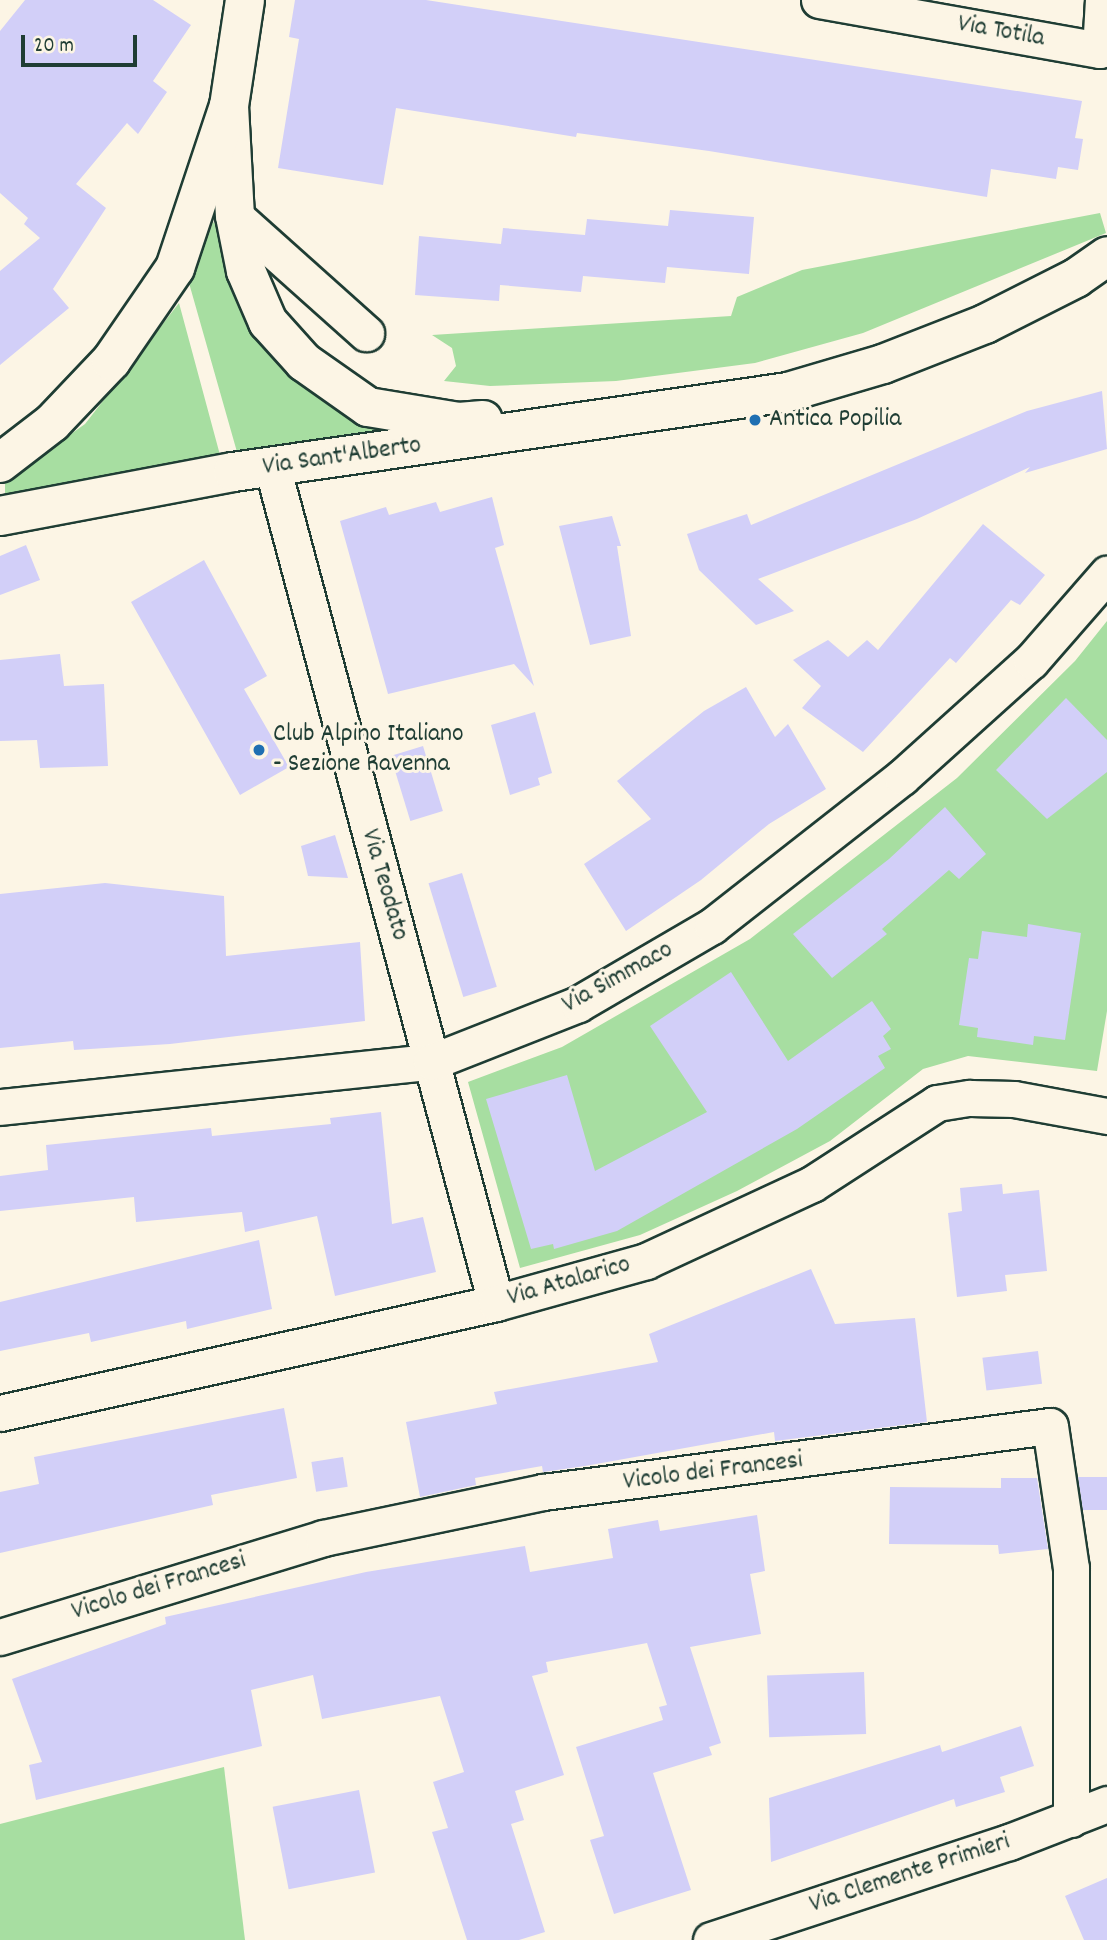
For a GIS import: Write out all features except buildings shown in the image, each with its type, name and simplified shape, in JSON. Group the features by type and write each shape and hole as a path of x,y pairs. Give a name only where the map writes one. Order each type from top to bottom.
{"street":[{"name":"Via Sant'Alberto","path":"0,463 52,424 111,362 175,268 229,106 245,0"},
{"name":"Via Totila","path":"819,0 1100,50 1103,0"},
{"name":"Via Sant'Alberto","path":"229,106 235,216 246,271 268,321 304,362 368,407 459,422 568,410 687,410"},
{"path":"235,216 366,333"},
{"name":"Via Sant'Alberto","path":"0,516 272,466 687,410 788,392 883,364 985,324 1076,278 1107,256"},
{"name":"Via Teodato","path":"272,466 496,1303"},
{"name":"Via Simmaco","path":"0,1107 432,1062 578,1004 712,926 902,777 1031,661 1107,574"},
{"name":"Via Atalarico","path":"0,1413 496,1303 646,1261 812,1184 937,1103 970,1098 1014,1099 1107,1116"},
{"name":"Vicolo dei Francesi","path":"0,1637 323,1538 542,1492 775,1466 1050,1426 1071,1568 1071,1819"},
{"name":"Via Clemente Primieri","path":"711,1940 1071,1819 1107,1804"}],"green space":[{"path":"1100,213 1106,233 863,333 755,363 616,381 490,386 444,381 456,366 452,348 432,335 731,316 737,297 802,270"},
{"path":"213,222 220,228 232,285 262,345 340,408 419,432 237,452 189,283"},
{"path":"179,303 220,455 21,498 5,493 5,481 85,424"},
{"path":"1107,621 1107,1011 1097,1071 968,1056 923,1069 830,1141 737,1191 640,1235 520,1268 468,1082 562,1047 750,939 957,778 1075,661"},
{"path":"224,1767 245,1940 0,1940 0,1824"}],"place":[{"name":"Antica Popilia","path":"755,420"},
{"name":"Club Alpino Italiano - Sezione Ravenna","path":"259,750"}]}
